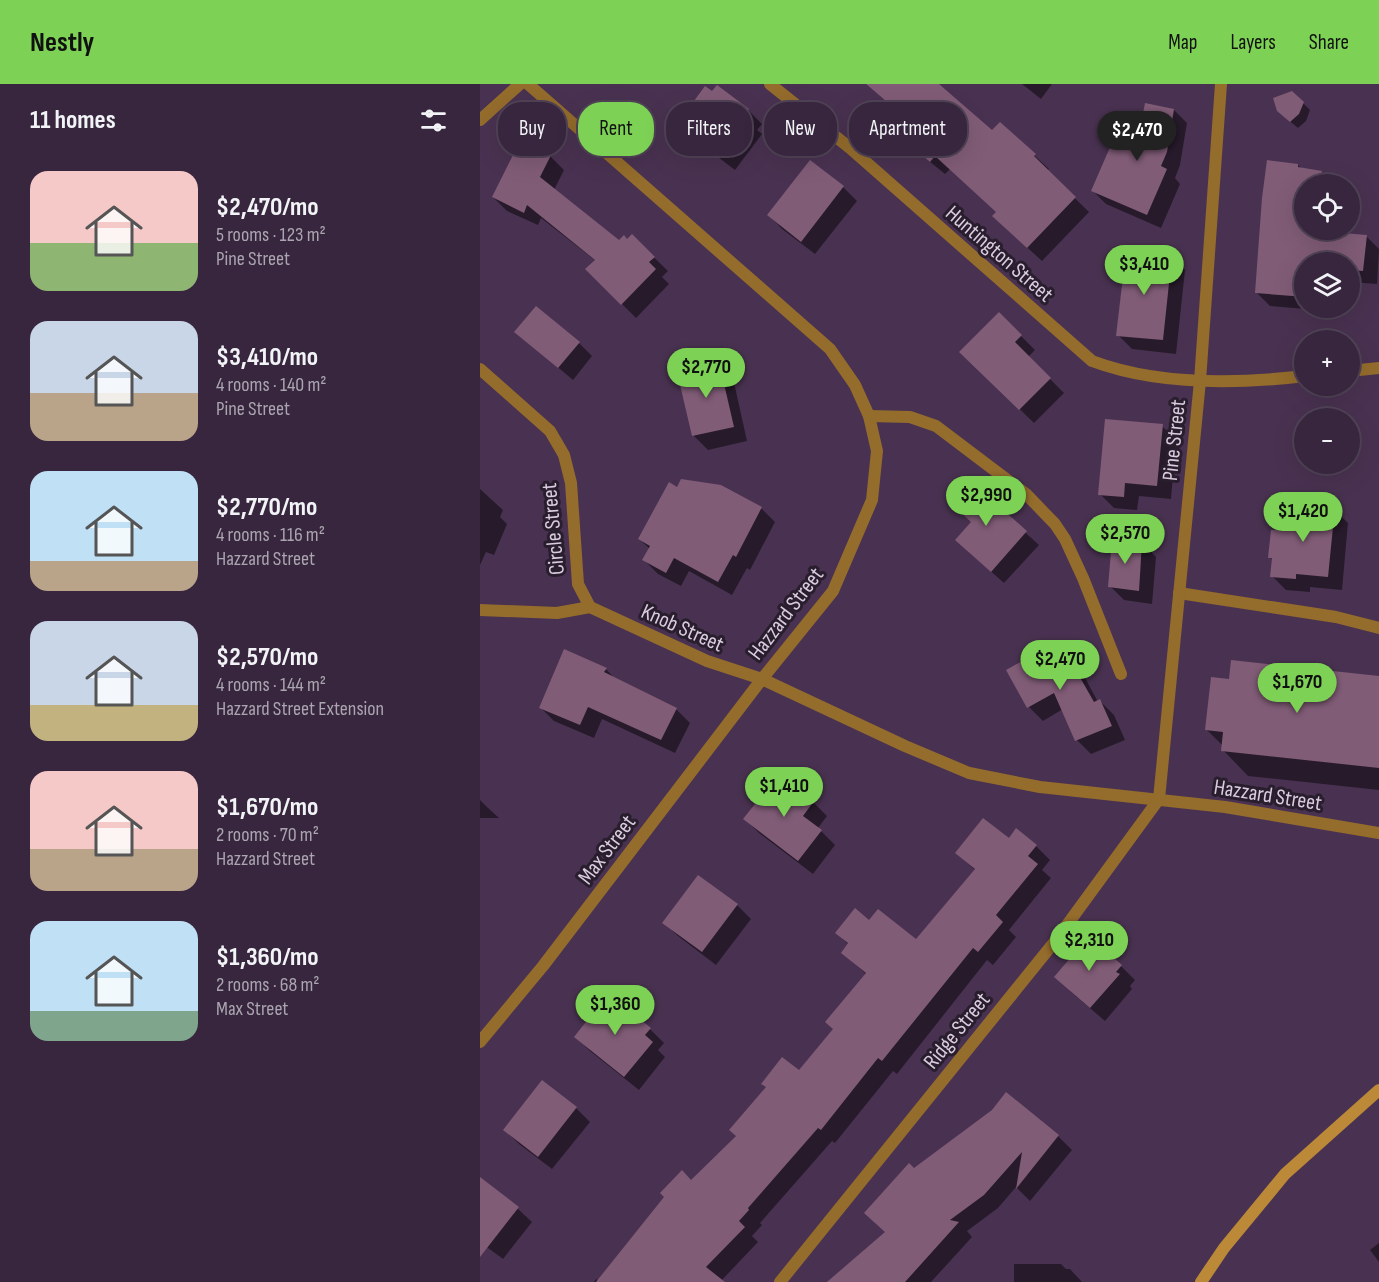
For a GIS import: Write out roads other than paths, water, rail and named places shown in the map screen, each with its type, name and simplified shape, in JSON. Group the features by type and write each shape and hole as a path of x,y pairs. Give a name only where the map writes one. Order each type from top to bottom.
{"main road":[{"path":"1200,1282 1224,1248 1285,1174 1379,1090"}],"street":[{"path":"480,120 520,84"},
{"name":"Hazzard Street","path":"528,84 830,349 855,384 869,416 876,451 872,500 833,591 762,679 905,746 969,772 1040,787 1225,807 1379,832"},
{"name":"Huntington Street","path":"770,84 850,148 1092,361 1116,370 1200,381 1266,381 1294,377"},
{"name":"Pine Street","path":"1159,799 1200,381 1221,84"},
{"path":"1360,370 1379,368"},
{"name":"Circle Street","path":"480,369 550,431 564,455 572,483 578,584 590,607"},
{"path":"869,416 910,417 936,426 1026,494 1055,524 1065,539 1121,674"},
{"path":"1179,593 1336,617 1379,628"},
{"path":"480,610 557,613 590,607"},
{"name":"Knob Street","path":"590,607 707,662 762,679"},
{"name":"Max Street","path":"480,1042 543,966 762,679"},
{"name":"Ridge Street","path":"780,1282 1056,940 1159,799"}]}
